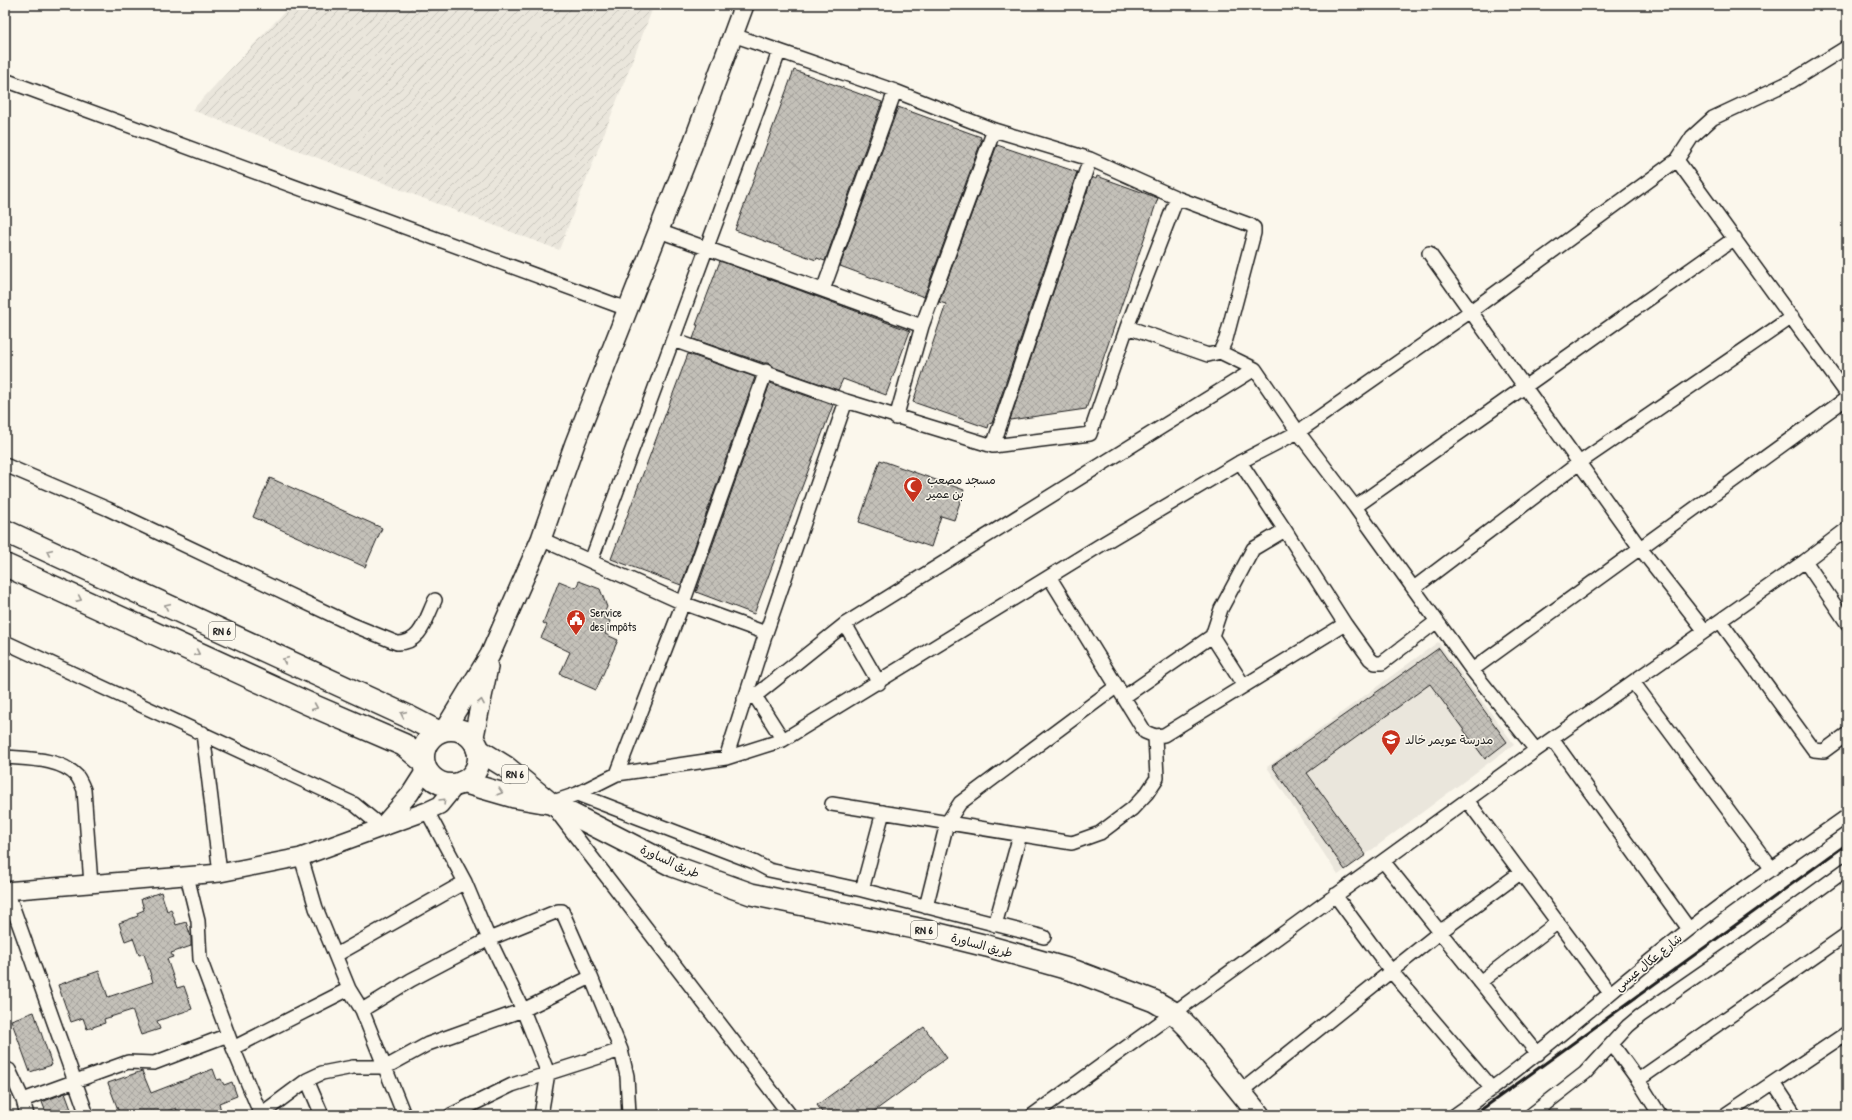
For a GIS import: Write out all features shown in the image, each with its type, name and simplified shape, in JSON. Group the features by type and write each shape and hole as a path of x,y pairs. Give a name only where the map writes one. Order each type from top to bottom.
{"highway":[{"name":"RN 6","path":"5,531 441,731"},
{"name":"RN 6","path":"5,566 309,704 404,745 424,765"},
{"path":"441,731 460,731 475,745 478,756 474,772 459,783 447,784 439,782 431,776 424,765 423,752 426,744 441,731"}],"main road":[{"path":"441,731 490,656 541,539 575,443 659,230 744,5"},
{"path":"475,745 490,656"},
{"name":"RN 6","path":"475,745 506,767 550,803"},
{"name":"RN 6","path":"459,783 514,797 550,803"},
{"name":"طريق الساورة","path":"550,803 674,866 751,894 914,928 987,946 1076,971 1154,1001 1173,1012 1189,1028 1259,1115"}],"street":[{"path":"733,35 895,91 994,130 1090,159 1177,198 1250,225 1254,228 1226,339 1220,352"},
{"path":"790,1115 550,803 577,794 617,774 726,758 783,740 1240,462 1298,432 1471,311 1678,160 1692,137 1713,118 1792,81 1847,47"},
{"path":"590,561 779,52"},
{"path":"5,80 627,309"},
{"path":"823,290 895,91"},
{"path":"896,418 922,326 994,130"},
{"path":"992,446 1090,159"},
{"path":"1678,160 1847,394"},
{"path":"673,340 766,371 896,418 992,446 1090,434 1128,327 1177,198"},
{"path":"659,230 922,326"},
{"path":"1356,507 1735,238"},
{"path":"1429,253 1640,548 1705,631"},
{"path":"1414,588 1580,463 1792,317"},
{"path":"1128,327 1208,356 1220,352 1255,368 1298,432 1356,507 1472,670 1536,750"},
{"path":"750,698 845,624 1255,368"},
{"path":"617,774 683,603 766,371"},
{"path":"1472,670 1847,398"},
{"path":"726,758 750,698 766,633 846,401"},
{"path":"1240,462 1345,624 1370,659 1375,663 1382,663 1437,621"},
{"path":"5,465 108,509 353,625 397,643 407,642 418,635 435,600"},
{"path":"1033,1115 1536,750 1720,621 1847,529"},
{"path":"926,907 947,823 960,803 974,791 1120,691 1212,636 1220,609 1254,549 1285,530"},
{"path":"541,539 683,603 766,633"},
{"path":"1805,560 1847,622"},
{"path":"1050,578 1145,732 1155,736 1164,735 1345,624"},
{"path":"1720,621 1814,750 1824,751 1847,734"},
{"path":"845,624 879,683"},
{"path":"1212,636 1244,686"},
{"path":"5,642 354,804 382,827"},
{"path":"1633,682 1772,869"},
{"path":"750,698 783,740"},
{"path":"203,733 220,873"},
{"path":"832,804 1072,844 1100,833 1132,809 1147,793 1157,778 1155,736"},
{"path":"1552,739 1688,929"},
{"path":"5,757 35,759 59,765 70,769 78,777 84,790 91,884"},
{"path":"382,827 410,794 424,765"},
{"path":"86,1115 6,891 220,873 301,857 349,841 440,805 459,783"},
{"path":"577,794 754,862 769,870 862,890 1044,937"},
{"path":"1467,800 1610,993"},
{"path":"427,811 465,882 489,939 523,1010 548,1073 541,1115"},
{"path":"862,890 883,812"},
{"name":"شارع عكال عيسى","path":"1455,1115 1538,1054 1688,929 1847,816"},
{"path":"995,925 1020,835"},
{"path":"301,857 316,908 349,989 362,1010 404,1115"},
{"path":"1383,861 1538,1054"},
{"path":"1531,1115 1586,1073 1640,1016 1744,944 1847,869"},
{"path":"1240,1092 1440,932 1520,873"},
{"path":"187,876 198,922 200,959 260,1115 307,1080 322,1073 353,1067 386,1067 428,1044 523,1010 591,977"},
{"path":"336,955 465,882"},
{"path":"1335,895 1391,971 1492,1089"},
{"path":"362,1010 410,980 489,939 558,910 562,912 621,1050 627,1076 629,1115"},
{"path":"1480,982 1558,922"},
{"path":"1638,1080 1847,934"},
{"path":"233,1048 349,989"},
{"path":"1725,1115 1847,1033"},
{"path":"23,1100 128,1062 154,1063 228,1035"},
{"path":"1612,1044 1638,1080 1660,1115"},
{"path":"451,1115 512,1085 621,1050"},
{"path":"6,1067 23,1100 27,1115"},
{"path":"307,1080 322,1115"},
{"path":"1774,1083 1795,1115"}],"shaded area":[{"path":"291,5 654,5 559,250 192,110"},
{"name":"مدرسة عويمر خالد","path":"1438,642 1514,744 1338,875 1267,767"}],"building":[{"path":"794,70 882,102 825,261 817,258 816,260 735,230"},
{"path":"898,107 981,137 980,139 982,139 924,297 840,266"},
{"path":"997,145 1077,172 992,423 989,424 988,428 913,402 946,304 939,302"},
{"path":"1097,176 1158,198 1086,409 1010,420 1092,177 1096,179"},
{"path":"720,261 910,331 886,395 843,379 838,390 773,367 768,363 764,363 693,339 698,325 696,325"},
{"path":"688,354 755,377 681,585 611,559"},
{"path":"770,383 833,405 754,614 696,592"},
{"name":"مسجد مصعب بن عمير","path":"880,460 964,490 954,520 941,516 931,547 859,522"},
{"path":"270,478 382,528 365,567 253,517"},
{"name":"Service des impôts","path":"559,581 576,588 579,581 600,589 607,607 602,617 610,621 605,634 618,640 596,690 560,674 570,652 541,638 547,625 543,623"},
{"path":"1439,648 1507,742 1485,759 1430,684 1307,773 1366,855 1345,870 1272,766"},
{"path":"161,892 167,911 171,909 176,925 186,922 191,937 191,946 171,953 173,957 167,959 177,988 184,986 192,1009 157,1021 160,1029 141,1035 132,1010 104,1019 105,1023 87,1029 83,1018 71,1022 58,985 99,971 108,997 153,982 144,954 139,955 133,938 125,941 119,923 138,916 137,913 144,910 141,899"},
{"path":"34,1012 52,1065 30,1072 11,1020"},
{"path":"924,1027 947,1058 869,1115 824,1115 817,1105"},
{"path":"213,1069 217,1080 221,1079 224,1085 232,1082 237,1096 219,1103 221,1111 211,1115 179,1115 176,1108 157,1115 120,1115 108,1083 142,1071 151,1093"},
{"path":"65,1093 73,1115 47,1115 42,1102"}],"railway":[{"path":"1474,1115 1847,844"}],"place":[{"name":"مسجد مصعب بن عمير","path":"913,503"},
{"name":"Service des impôts","path":"576,636"},
{"name":"مدرسة عويمر خالد","path":"1391,756"}]}
